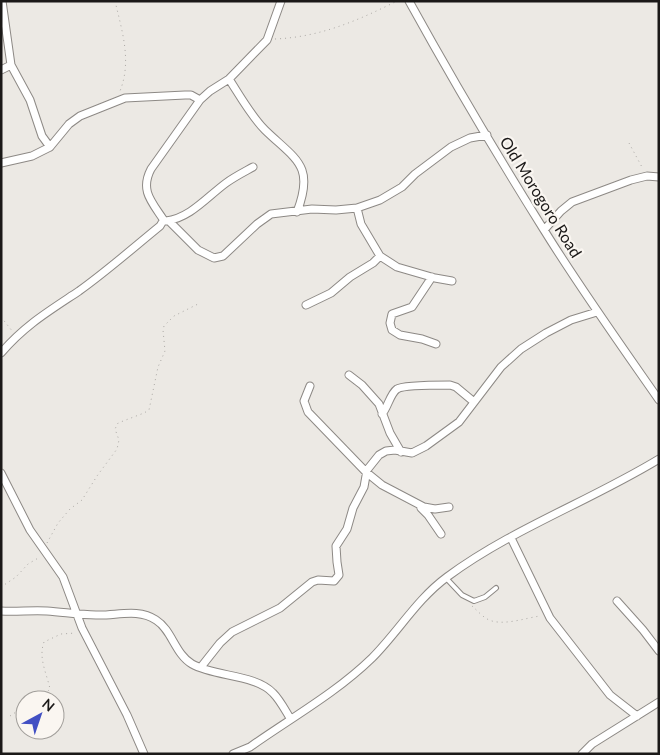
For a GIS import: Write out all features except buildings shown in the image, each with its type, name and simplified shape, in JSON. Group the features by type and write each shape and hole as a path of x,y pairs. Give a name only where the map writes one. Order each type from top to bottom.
{"street":[{"path":"2,1 11,65 30,100 42,136 50,147"},
{"path":"281,1 267,40 229,79 200,100 168,143 146,178 147,191 166,221 198,250 214,258 223,256 265,217 277,213 312,209 336,210 357,208 380,200 402,187 422,169 451,148 470,138 487,135"},
{"name":"Old Morogoro Road","path":"409,1 439,55 544,230 597,312 658,397"},
{"path":"1,70 11,65"},
{"path":"229,79 264,130 287,150 301,166 305,184 297,212"},
{"path":"1,163 32,156 50,147 69,124 80,116 125,98 191,95 200,100"},
{"path":"1,353 16,336 46,312 78,291 166,221 180,218 190,212 227,182 253,167"},
{"path":"544,230 572,202 631,180 647,176 659,177"},
{"path":"357,208 361,224 380,256 397,267 452,281"},
{"path":"306,305 331,293 380,256"},
{"path":"432,277 412,307 392,314 390,324 392,330 400,335 436,344"},
{"path":"201,668 220,643 232,632 280,608 312,582 318,580 334,581 338,579 340,575 336,546 347,529 353,508 364,487 366,472 379,455 386,451 395,450 412,453 426,446 459,422 501,367 521,349 546,332 571,320 597,312"},
{"path":"349,375 379,404 400,452"},
{"path":"382,414 396,390 402,387 450,385 461,390 474,402"},
{"path":"310,386 304,401 308,412 366,472 382,485 417,504 430,509 449,508"},
{"path":"234,754 250,747 290,718 335,690 386,644 432,589 446,578 511,538 659,459"},
{"path":"1,473 30,530 63,577 82,628 127,715 144,754"},
{"path":"417,504 428,515 441,534"},
{"path":"511,538 548,615 610,695 637,716"},
{"path":"617,601 659,651"},
{"path":"1,610 97,615 130,613 145,615 155,619 161,625 184,658 201,668 262,685 274,693 290,718"},
{"path":"582,754 585,749 599,739 659,702"}],"lane":[{"path":"446,578 462,596 470,600 478,600 496,588"}],"path":[{"path":"115,1 126,50 126,72 116,101"},
{"path":"267,40 296,38 350,24 397,1"},
{"path":"629,143 647,176"},
{"path":"1,587 16,577 28,564 39,558 58,523 70,509 82,500 118,448 119,440 116,426 118,423 144,414 149,410 158,367 165,351 164,326 174,316 198,304"},
{"path":"1,317 16,336"},
{"path":"462,596 484,617 491,621 510,621 548,615"},
{"path":"49,690 43,664 42,650 44,642 61,634 76,633 82,628"},
{"path":"10,716 15,713"}]}
